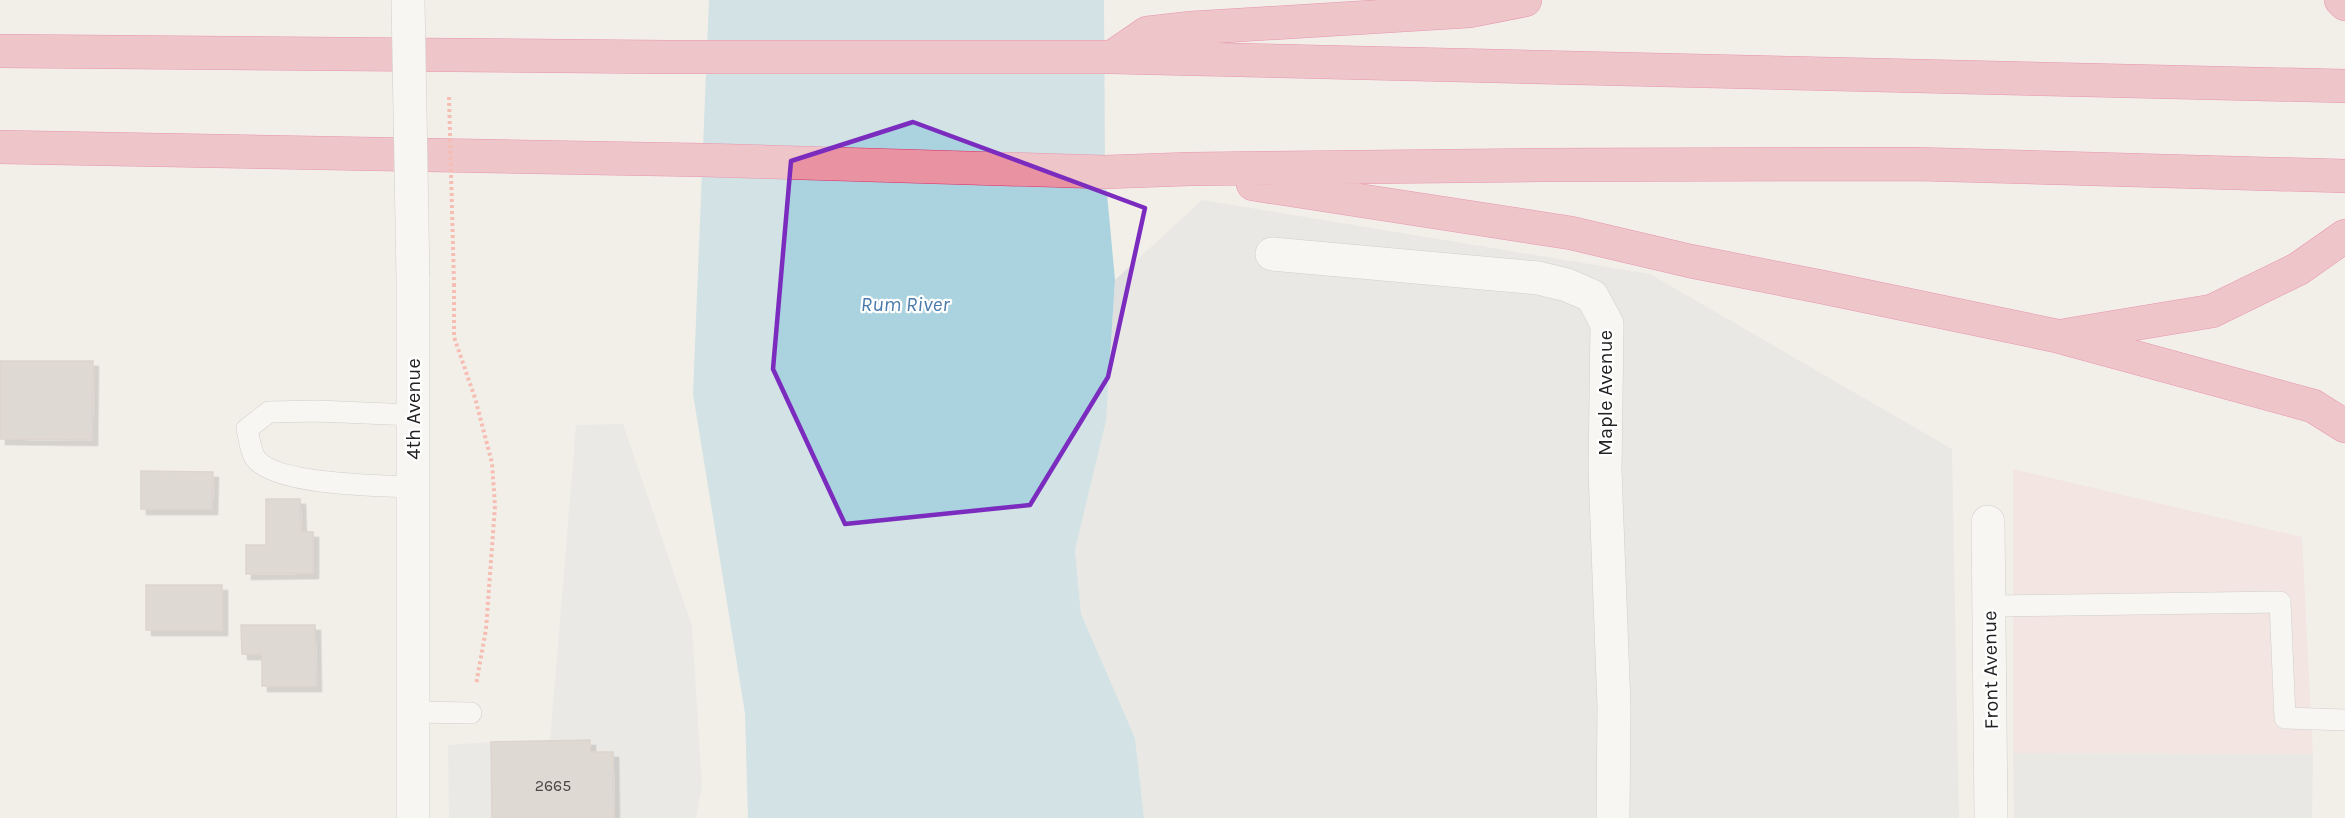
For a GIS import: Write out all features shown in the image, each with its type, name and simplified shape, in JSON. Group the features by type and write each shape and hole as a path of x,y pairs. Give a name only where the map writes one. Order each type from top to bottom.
{"highway":[{"path":"1112,57 1147,33 1191,28 1469,11 1525,0"},
{"path":"2341,0 2345,3"},
{"path":"0,51 668,57 1112,57 2345,86"},
{"path":"0,147 703,159 1105,172 1537,165 1915,164 2345,176"},
{"path":"1190,169 1251,184 1571,233 1690,261 1822,286 2056,336 2313,406 2345,426"},
{"path":"2056,336 2212,311 2298,269 2345,236"}],"street":[{"name":"4th Avenue","path":"408,0 413,415 413,818"},
{"name":"Maple Avenue","path":"1272,254 1538,278 1567,285 1592,296 1607,324 1605,470 1614,705 1612,818"},
{"name":"Front Avenue","path":"1988,522 1991,818"}],"lane":[{"path":"413,415 317,411 269,412 246,429 254,457 271,469 293,477 413,487"},
{"path":"1990,606 2280,602 2285,718 2345,720"},
{"path":"413,712 471,713"}],"path":[{"path":"449,95 454,338 475,398 492,463 495,506 486,629 471,713"}],"highlighted area":[{"path":"913,122 1145,208 1108,377 1030,505 845,524 773,369 791,161"}],"shaded area":[{"path":"1202,200 1650,274 1952,449 1959,818 1144,818 1135,738 1081,614 1075,550 1106,421 1115,280"},
{"path":"623,424 692,626 702,785 696,818 614,818 613,752 590,752 550,741 576,425"},
{"path":"2013,469 2302,537 2313,754 2013,753"},
{"path":"491,742 492,818 449,818 448,745"},
{"path":"2013,753 2313,754 2312,818 2014,818"}],"water":[{"name":"Rum River","path":"709,0 1104,0 1105,172 1115,280 1106,421 1075,550 1081,614 1135,738 1144,818 748,818 745,713 693,394"}],"building":[{"path":"0,361 93,361 92,440 0,439"},
{"path":"141,471 213,472 212,509 141,509"},
{"path":"266,499 300,499 301,532 313,532 313,573 246,574 246,545 266,545"},
{"path":"146,585 222,585 222,630 146,630"},
{"path":"241,625 315,625 316,686 262,686 262,654 242,654"},
{"path":"590,740 590,752 613,752 614,818 492,818 491,742"}]}
